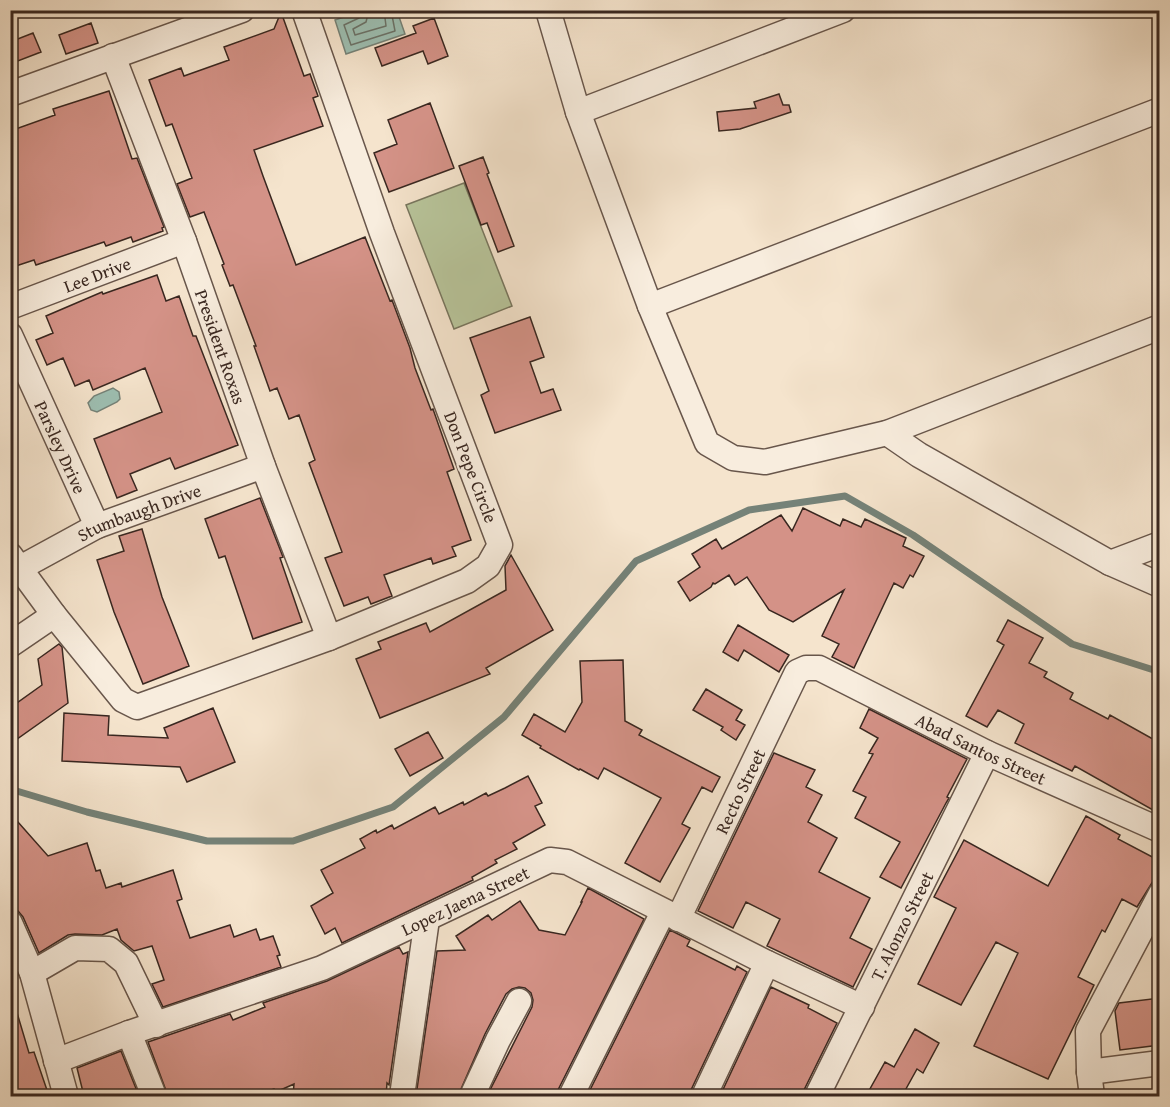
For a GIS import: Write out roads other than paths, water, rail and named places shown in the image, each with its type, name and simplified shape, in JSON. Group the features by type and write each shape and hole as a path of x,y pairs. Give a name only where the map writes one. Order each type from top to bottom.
{"street":[{"path":"10,94 242,10"},
{"name":"Don Pepe Circle","path":"54,615 123,700 137,707 329,638 466,581 488,566 500,545 382,233 304,10"},
{"path":"548,10 578,112 650,306 707,443 733,458 765,462 887,433 1160,327"},
{"path":"578,112 843,10"},
{"name":"President Roxas","path":"113,56 184,241 263,466 329,638"},
{"path":"650,306 1160,110"},
{"name":"Lee Drive","path":"10,307 184,241"},
{"name":"Parsley Drive","path":"10,335 97,526"},
{"path":"887,433 919,455 1110,563 1160,585"},
{"name":"Stumbaugh Drive","path":"15,561 97,526 263,466"},
{"path":"1110,563 1160,544"},
{"path":"10,645 54,615 15,561"},
{"name":"Abad Santos Street","path":"806,668 819,668 987,753 1160,830"},
{"name":"Recto Street","path":"571,1096 671,915 797,672 806,668"},
{"name":"T. Alonzo Street","path":"817,1096 987,753"},
{"name":"Lopez Jaena Street","path":"56,1061 129,1033 322,969 550,860 567,862 767,963 862,1007"},
{"path":"1092,1096 1088,1031 1160,895"},
{"path":"402,1096 427,919"},
{"path":"10,923 32,973 66,1096"},
{"path":"32,973 75,948 110,949 126,963 156,1024"},
{"path":"704,1096 767,963"},
{"path":"472,1096 519,1000"},
{"path":"129,1033 154,1096"},
{"path":"1089,1072 1160,1063"}],"water":[{"path":"364,10 397,11 405,34 346,54 335,20"},
{"path":"113,388 119,392 120,399 117,402 97,412 91,410 88,403 94,396"}],"waterway":[{"path":"10,789 87,812 207,841 293,841 393,807 504,717 636,561 749,510 845,496 913,535 1072,644 1160,672"}]}
